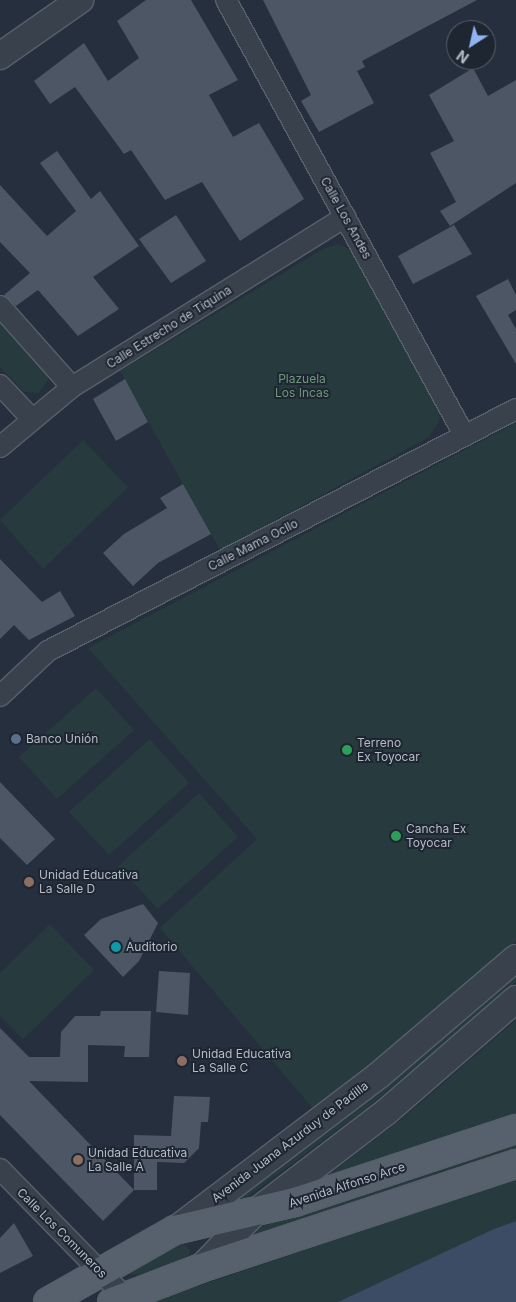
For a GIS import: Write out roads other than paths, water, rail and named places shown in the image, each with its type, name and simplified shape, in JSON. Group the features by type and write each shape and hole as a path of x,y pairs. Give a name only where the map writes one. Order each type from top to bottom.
{"main road":[{"name":"Avenida Alfonso Arce","path":"175,1230 254,1213 516,1129"},
{"path":"118,1299 201,1268 516,1164"},
{"path":"175,1230 202,1238 207,1254 201,1268"},
{"name":"Avenida Juana Azurduy de Padilla","path":"48,1302 99,1270 175,1230"}],"street":[{"path":"0,56 80,0"},
{"name":"Calle Los Andes","path":"226,0 466,436"},
{"name":"Calle Estrecho de Tiquina","path":"0,446 72,387 345,217"},
{"path":"0,306 72,387"},
{"path":"0,385 32,419"},
{"name":"Calle Mama Ocllo","path":"0,696 48,651 516,409"},
{"name":"Avenida Juana Azurduy de Padilla","path":"175,1230 379,1075 516,958"},
{"path":"201,1268 254,1213 385,1113 516,999"},
{"name":"Calle Los Comuneros","path":"0,1169 99,1270 118,1299"}],"water":[{"path":"516,1221 516,1302 338,1302 494,1229"}],"place":[{"name":"Banco Unión","path":"16,739"},
{"name":"Terreno Ex Toyocar","path":"347,750"},
{"name":"Cancha Ex Toyocar","path":"396,836"},
{"name":"Unidad Educativa La Salle D","path":"29,882"},
{"name":"Auditorio","path":"116,947"},
{"name":"Unidad Educativa La Salle C","path":"182,1061"},
{"name":"Unidad Educativa La Salle A","path":"78,1160"}],"park label":[{"name":"Plazuela Los Incas","path":"302,386"}]}
